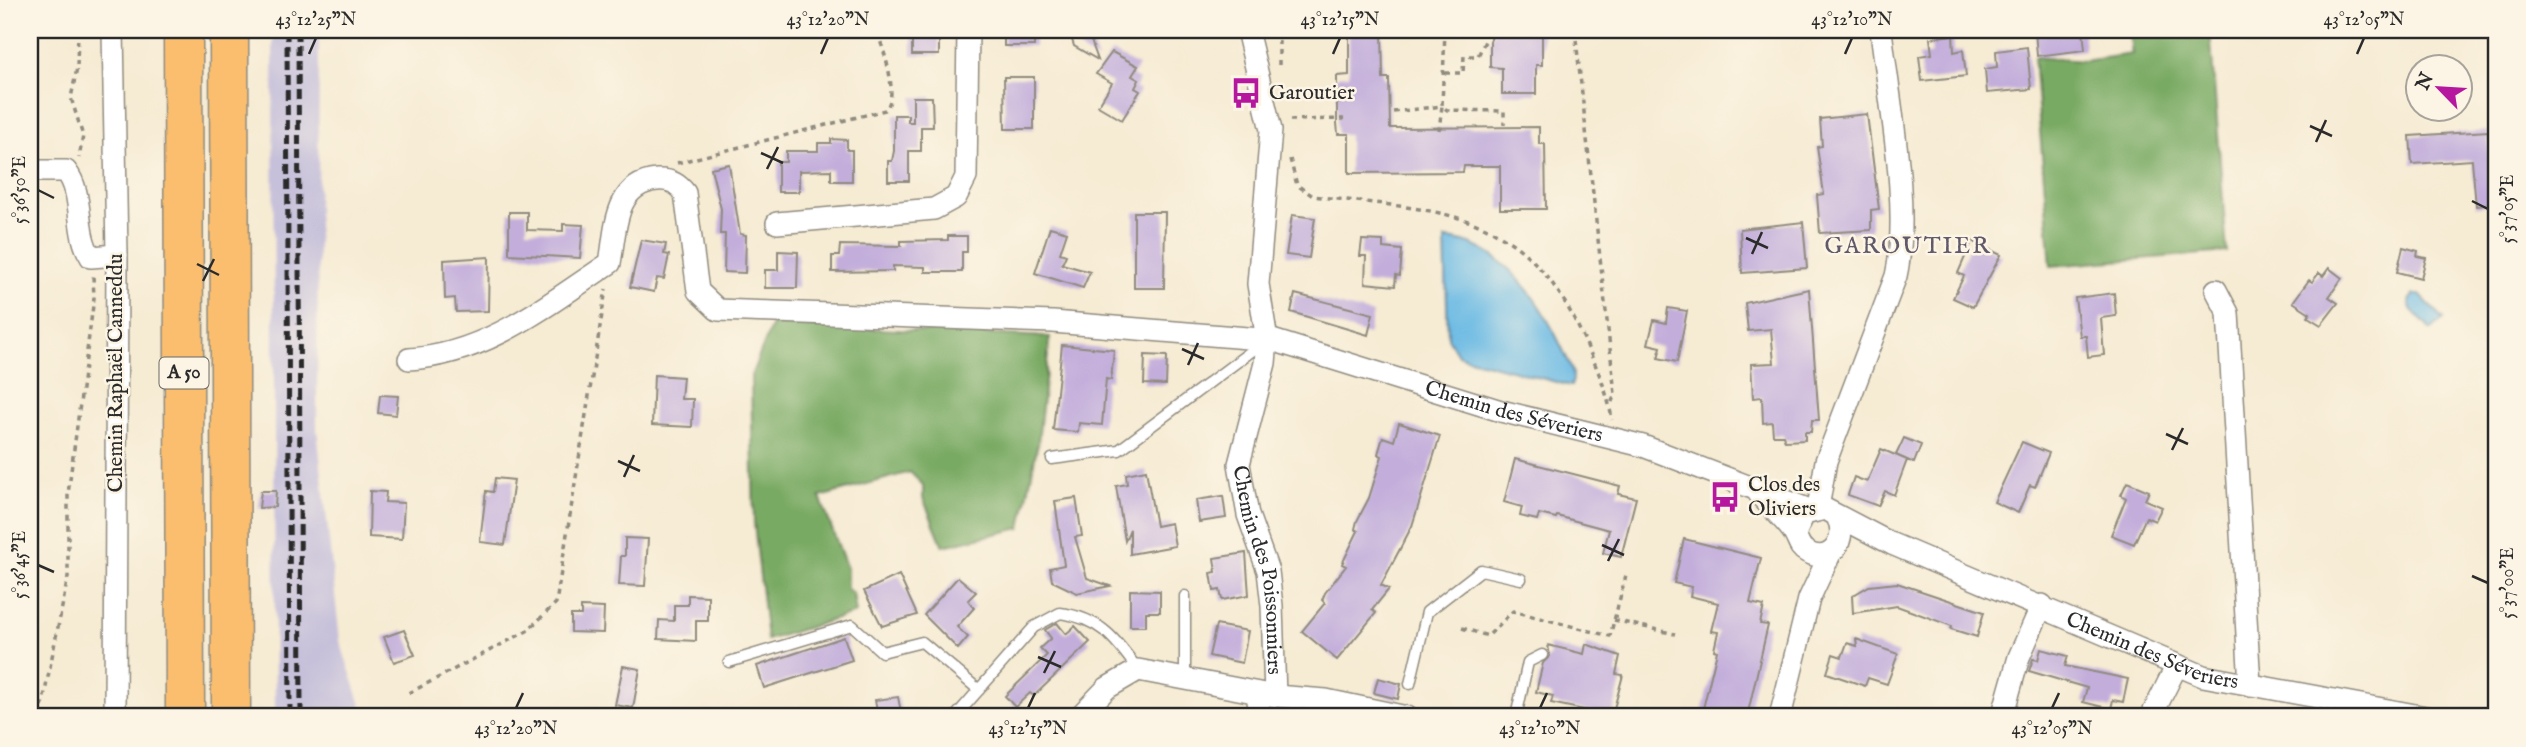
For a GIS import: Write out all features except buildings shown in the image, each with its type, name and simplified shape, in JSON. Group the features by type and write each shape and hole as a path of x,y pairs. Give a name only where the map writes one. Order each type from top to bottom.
{"highway":[{"name":"A 50","path":"183,30 185,717"},
{"name":"A 50","path":"229,30 231,717"}],"street":[{"name":"Chemin Raphaël Canneddu","path":"113,30 117,255 115,717"},
{"path":"777,223 934,209 956,197 966,177 968,30"},
{"name":"Chemin des Poissonniers","path":"1247,30 1270,134 1258,284 1267,340 1265,363 1239,464 1248,515 1268,571 1272,606 1266,694 1260,717"},
{"path":"1809,599 1798,541 1799,520 1814,509 1826,461 1896,276 1901,255 1896,159 1881,30"},
{"path":"30,172 66,171 71,178 84,246 92,257 117,255"},
{"path":"409,359 447,354 498,335 610,263 618,212 627,193 647,182 670,181"},
{"name":"Chemin des Séveriers","path":"670,181 680,185 685,193 698,291 718,310 1053,322 1267,340 1501,411 1643,446 1758,492 1832,512 1892,544 2042,605 2203,676 2364,712 2426,717"},
{"path":"2216,290 2228,313 2250,685"},
{"name":"Chemin des Séveriers","path":"1758,492 1798,541 1815,556 1834,550 1892,544"},
{"path":"1780,717 1809,599 1842,532 1837,517"},
{"path":"2002,717 2019,657 2042,605"},
{"path":"2151,717 2177,665"},
{"path":"1082,716 1107,688 1138,670 1266,694 1299,707 1407,717"}],"lane":[{"path":"1052,459 1119,450 1267,340"},
{"path":"1410,684 1427,612 1481,569 1521,579"},
{"path":"1185,596 1185,679"},
{"path":"955,717 1034,627 1060,613 1093,621 1106,629 1138,670"},
{"path":"729,662 852,625 882,652 922,642 979,690"},
{"path":"1516,717 1528,662 1542,654"}],"path":[{"path":"71,178 78,169 83,136 71,98 77,68 78,30"},
{"path":"670,181 677,163 683,159 885,110 891,100 887,59 876,30"},
{"path":"1439,130 1445,73 1445,30"},
{"path":"1575,30 1615,394 1610,407"},
{"path":"1445,73 1463,73 1464,57 1478,56 1486,39"},
{"path":"1393,112 1442,106 1447,110 1504,111 1504,125"},
{"path":"1288,120 1344,119"},
{"path":"1270,134 1285,135 1294,177 1304,192 1461,217 1489,229 1517,246 1534,261 1565,297 1610,407 1615,439"},
{"path":"40,717 68,577 68,494 94,298 92,257"},
{"path":"409,693 527,631 556,603 610,263"},
{"path":"1462,628 1488,636 1513,611 1610,636 1626,575"},
{"path":"1615,620 1675,634"}],"shaded area":[{"path":"273,30 319,30 317,429 340,641 365,717 275,717"}],"green space":[{"path":"2129,30 2210,30 2227,252 2051,266 2034,57 2084,61 2132,54"},
{"path":"772,324 1050,337 1038,442 1021,528 943,546 923,498 923,485 910,472 820,497 847,569 847,589 853,593 856,613 767,640 754,523 751,376"}],"water":[{"path":"1445,239 1466,243 1485,251 1518,278 1532,295 1554,332 1571,368 1571,386 1458,355 1448,338"},
{"path":"2413,295 2420,295 2443,319 2431,330 2411,309 2409,301"}],"railway":[{"path":"287,30 290,717"},
{"path":"298,30 301,717"}],"place":[{"name":"Garoutier","path":"1246,93"},
{"name":"Clos des Oliviers","path":"1725,497"}],"district":[{"name":"GAROUTIER","path":"1908,246"}]}
